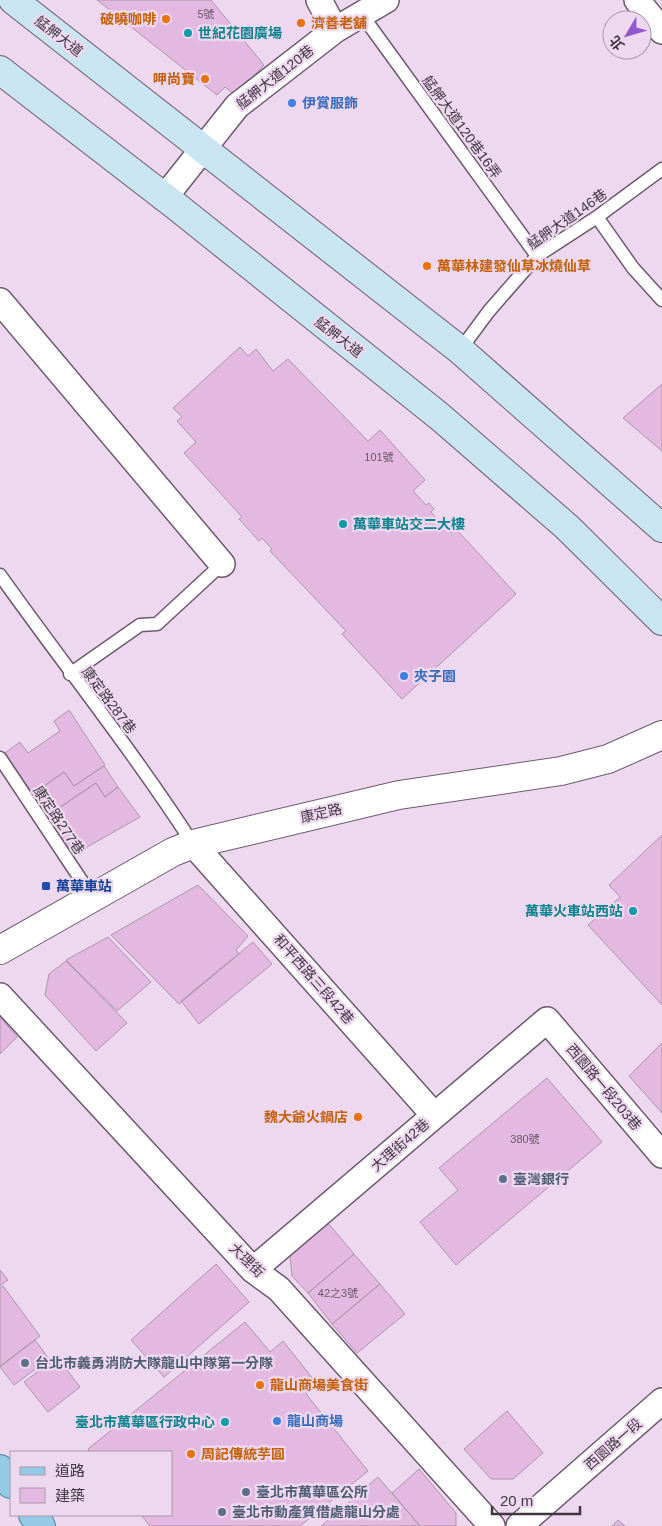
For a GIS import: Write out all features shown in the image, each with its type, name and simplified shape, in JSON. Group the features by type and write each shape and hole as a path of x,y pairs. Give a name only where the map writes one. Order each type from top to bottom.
{"main road":[{"name":"艋舺大道","path":"14,0 202,150 460,350 659,521"},
{"name":"艋舺大道","path":"0,70 176,206 439,416 567,527 662,621"},
{"path":"0,1469 10,1483"}],"street":[{"path":"319,0 335,30"},
{"name":"艋舺大道120巷","path":"164,198 237,106 335,30 386,0"},
{"path":"637,0 662,30"},
{"path":"1,304 222,564"},
{"name":"康定路","path":"0,950 173,852 194,844 399,795 561,771 608,759 662,735"},
{"name":"和平西路三段42巷","path":"194,844 434,1115"},
{"name":"大理街","path":"0,996 222,1244 279,1289 492,1526"},
{"name":"大理街42巷","path":"253,1270 547,1020"},
{"name":"西園路一段203巷","path":"547,1020 662,1155"},
{"name":"西園路一段","path":"519,1526 662,1401"}],"lane":[{"name":"艋舺大道120巷16弄","path":"362,15 537,256"},
{"name":"艋舺大道146巷","path":"460,350 489,311 537,256 597,218 662,169"},
{"path":"597,218 632,268 662,300"},
{"path":"70,674 140,625 157,624 222,564"},
{"name":"康定路287巷","path":"0,575 70,674 164,798 194,844"},
{"name":"康定路277巷","path":"0,758 93,898"}],"building":[{"name":"世紀花園廣場","path":"97,0 211,0 264,65 236,96 225,87 217,95"},
{"name":"萬華車站交二大樓","path":"240,347 248,356 256,349 273,371 288,359 368,441 380,430 425,480 413,491 426,505 429,503 434,509 431,512 451,533 456,529 516,594 402,699 342,634 346,631 270,551 272,549 262,538 259,541 239,519 242,517 184,453 196,442 177,421 182,417 173,408"},
{"path":"662,384 662,451 623,418"},
{"path":"69,710 105,765 74,786 64,772 33,794 5,753 20,742 28,753 60,731 54,721"},
{"path":"104,766 118,787 105,797 96,783 47,816 33,794 64,772 74,786"},
{"path":"96,783 105,797 118,787 140,817 73,855 47,816"},
{"name":"萬華火車站西站","path":"662,835 662,1005 588,925 620,897 609,885"},
{"path":"198,885 248,936 236,950 239,954 179,1004 111,935"},
{"path":"108,937 151,982 117,1011 66,960"},
{"path":"253,942 272,964 199,1024 181,1001"},
{"path":"66,961 127,1023 96,1051 45,995 49,974"},
{"path":"0,1017 17,1037 0,1054"},
{"path":"662,1043 662,1113 629,1076"},
{"name":"臺灣銀行","path":"547,1078 602,1142 456,1265 420,1222 458,1190 439,1168"},
{"path":"328,1223 354,1254 308,1293 292,1276 290,1256"},
{"path":"354,1254 380,1284 332,1324 308,1293"},
{"path":"216,1264 249,1302 164,1377 131,1340"},
{"path":"0,1270 8,1280 0,1286"},
{"path":"380,1284 405,1314 357,1353 332,1324"},
{"path":"3,1286 40,1336 0,1366 0,1288"},
{"name":"臺北市萬華區行政中心","path":"245,1322 270,1352 283,1341 318,1385 306,1394 368,1471 300,1526 150,1526 142,1516 172,1516 172,1451 89,1451 88,1449"},
{"name":"台北市義勇消防大隊龍山中隊第一分隊","path":"35,1340 49,1359 14,1385 0,1367"},
{"path":"57,1357 80,1387 48,1412 24,1382"},
{"path":"507,1411 543,1453 513,1479 491,1479 464,1449"},
{"path":"419,1469 456,1513 456,1526 420,1526 392,1493"},
{"path":"378,1477 420,1526 321,1526"},
{"path":"618,1520 625,1526 612,1526"}],"place":[{"name":"破曉咖啡","path":"166,19"},
{"name":"濟善老舖","path":"301,23"},
{"name":"世紀花園廣場","path":"188,33"},
{"name":"呷尚寶","path":"205,79"},
{"name":"伊賞服飾","path":"292,103"},
{"name":"萬華林建發仙草冰燒仙草","path":"427,266"},
{"name":"萬華車站交二大樓","path":"343,524"},
{"name":"夾子園","path":"404,676"},
{"name":"萬華車站","path":"46,886"},
{"name":"萬華火車站西站","path":"633,911"},
{"name":"魏大爺火鍋店","path":"358,1117"},
{"name":"臺灣銀行","path":"503,1179"},
{"name":"台北市義勇消防大隊龍山中隊第一分隊","path":"25,1363"},
{"name":"龍山商場美食街","path":"260,1385"},
{"name":"龍山商場","path":"277,1421"},
{"name":"臺北市萬華區行政中心","path":"225,1422"},
{"name":"周記傳統芋圓","path":"191,1454"},
{"name":"臺北市萬華區公所","path":"246,1492"},
{"name":"臺北市動產質借處龍山分處","path":"222,1512"}]}
